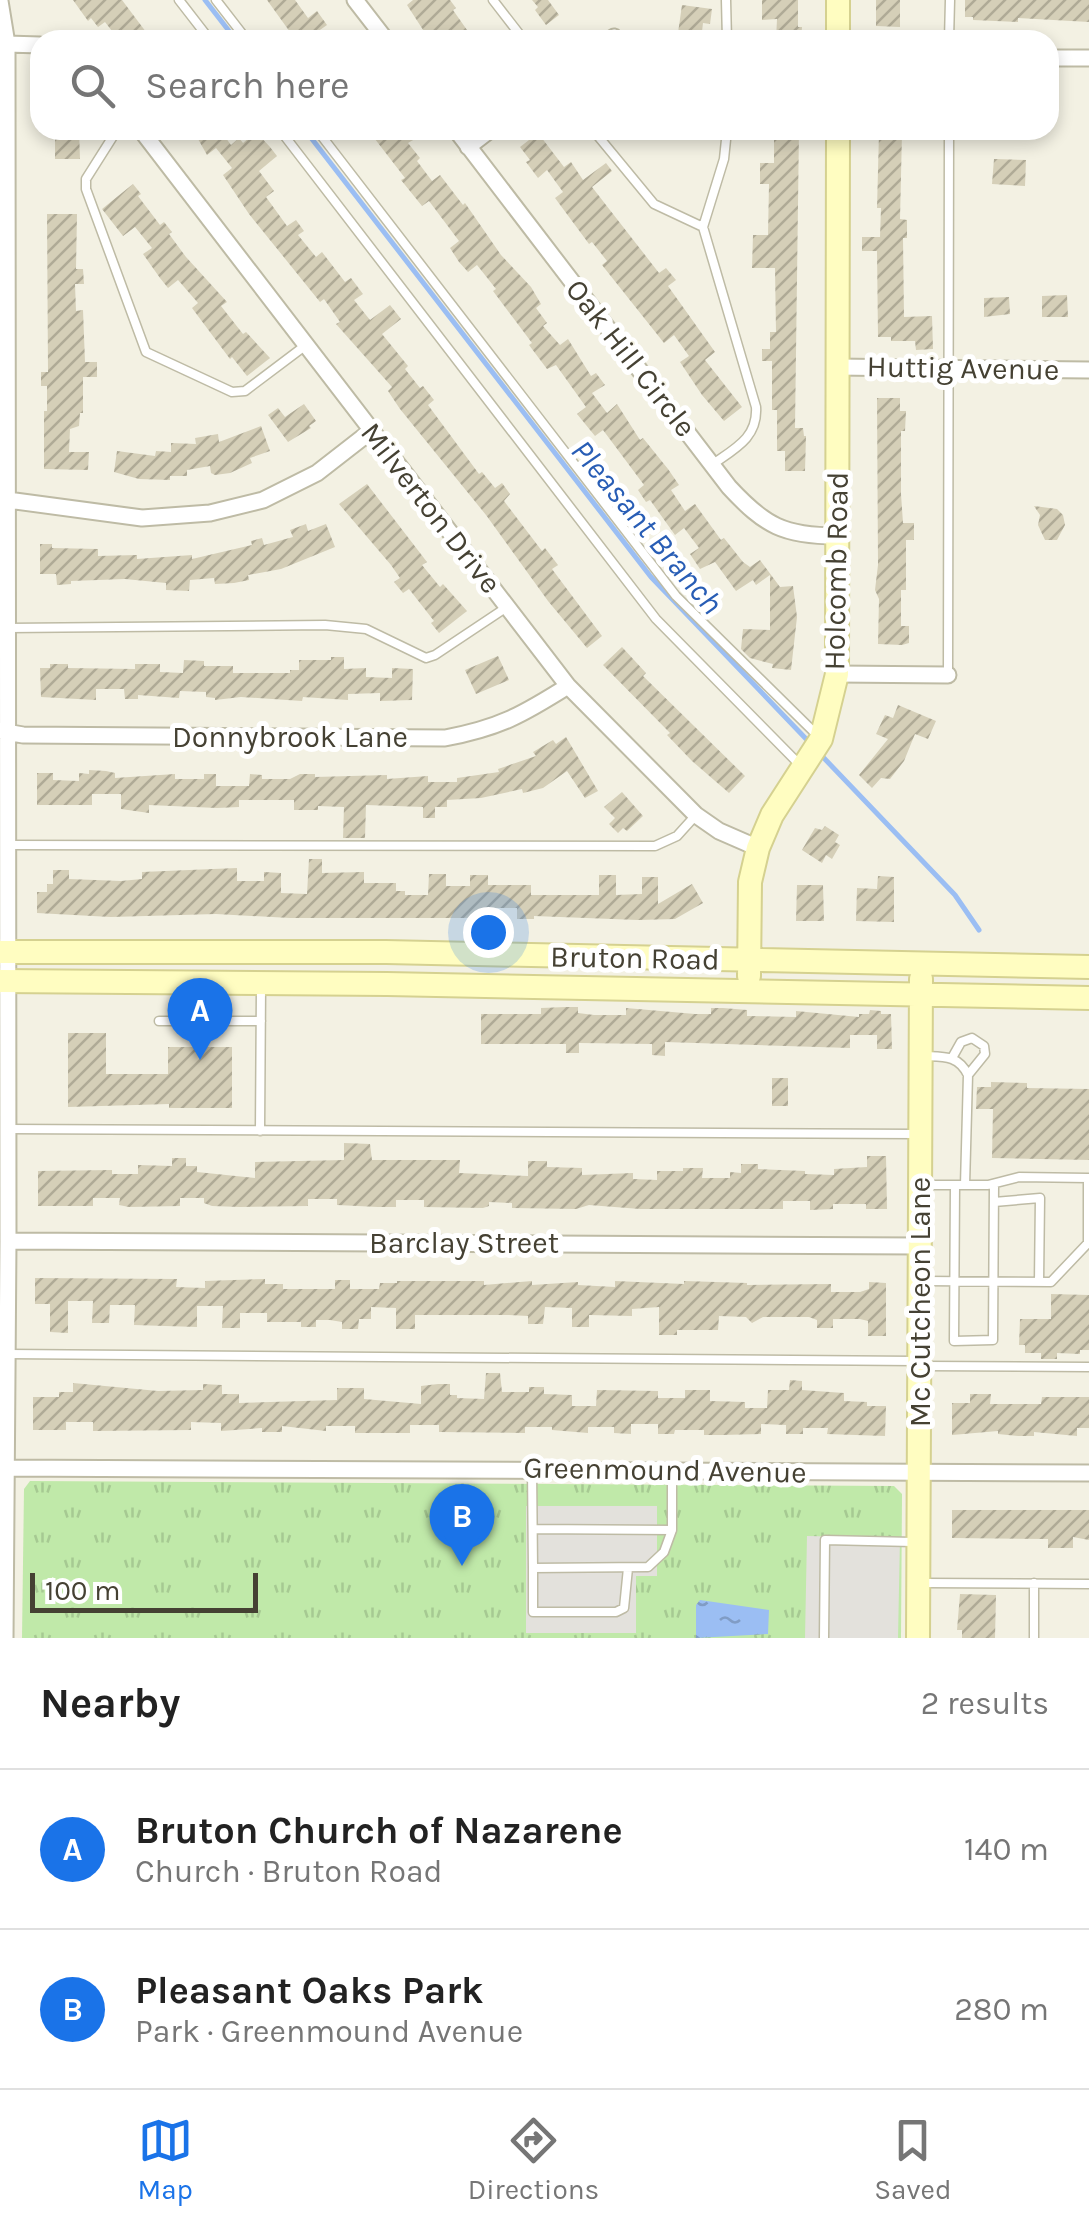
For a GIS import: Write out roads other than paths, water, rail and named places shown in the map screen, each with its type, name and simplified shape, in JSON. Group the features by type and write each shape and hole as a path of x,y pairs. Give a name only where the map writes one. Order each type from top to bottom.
{"main road":[{"path":"838,0 838,30"},
{"name":"Holcomb Road","path":"749,992 750,882 758,848 777,806 820,739 836,674 838,140"},
{"name":"Bruton Road","path":"3,952 386,952 1089,967"},
{"path":"386,952 387,984"},
{"name":"Mc Cutcheon Lane","path":"918,1638 921,965"},
{"name":"Bruton Road","path":"3,981 387,984 1089,998"}],"street":[{"path":"355,0 378,30"},
{"path":"0,1 7,44 3,116 3,981 8,1129 3,1636"},
{"path":"7,44 30,45"},
{"path":"1059,58 1089,58"},
{"name":"Milverton Drive","path":"148,140 568,686 696,816 758,848"},
{"name":"Oak Hill Circle","path":"464,140 755,515 772,526 812,536 837,536"},
{"path":"468,146 476,140"},
{"name":"Huttig Avenue","path":"836,367 1089,370"},
{"path":"3,499 142,518 210,513 264,500 317,474 371,431"},
{"path":"836,674 948,675"},
{"name":"Donnybrook Lane","path":"3,731 23,735 445,738 485,731 516,719 568,686"},
{"name":"Barclay Street","path":"4,1240 919,1246"},
{"name":"Greenmound Avenue","path":"3,1468 1089,1473"}],"lane":[{"path":"180,0 202,30"},
{"path":"216,0 239,30"},
{"path":"494,0 516,30"},
{"path":"726,0 726,30"},
{"path":"949,30 950,0"},
{"path":"111,140 86,178 86,189 146,352 232,392 245,391 306,345"},
{"path":"288,140 656,619 806,764"},
{"path":"324,140 676,596 820,739"},
{"path":"601,140 654,204 703,227"},
{"path":"713,464 754,430 756,406 703,227 726,140"},
{"path":"948,675 949,140"},
{"path":"6,628 336,626 366,630 426,658 435,656 507,607"},
{"path":"6,845 654,846 677,836 696,816"},
{"path":"260,1131 262,983"},
{"path":"159,1020 261,1020"},
{"path":"952,1058 961,1042 972,1038 984,1046 986,1054 968,1075"},
{"path":"921,1056 952,1058 963,1064 968,1075 954,1341 993,1340 994,1184"},
{"path":"8,1129 920,1134"},
{"path":"919,1281 1051,1282 1088,1243 1088,1178 1020,1177 994,1184 920,1185"},
{"path":"994,1202 1040,1198 1040,1282"},
{"path":"7,1354 1089,1367"},
{"path":"532,1468 533,1612 616,1612 624,1608 628,1568"},
{"path":"533,1568 648,1567 664,1552 672,1530 672,1469"},
{"path":"533,1530 672,1530"},
{"path":"824,1638 825,1540 919,1542"},
{"path":"918,1583 1089,1584"},
{"path":"1034,1583 1034,1638"}],"water":[{"path":"700,1600 769,1610 768,1634 696,1638 696,1605"}],"waterway":[{"name":"Pleasant Branch","path":"205,0 228,30"},
{"name":"Pleasant Branch","path":"313,140 651,577 810,743"},
{"name":"Pleasant Branch","path":"821,755 955,895 979,930"}],"place":[{"name":"Bruton Church of Nazarene","path":"200,1060"},
{"name":"Pleasant Oaks Park","path":"462,1566"}]}
